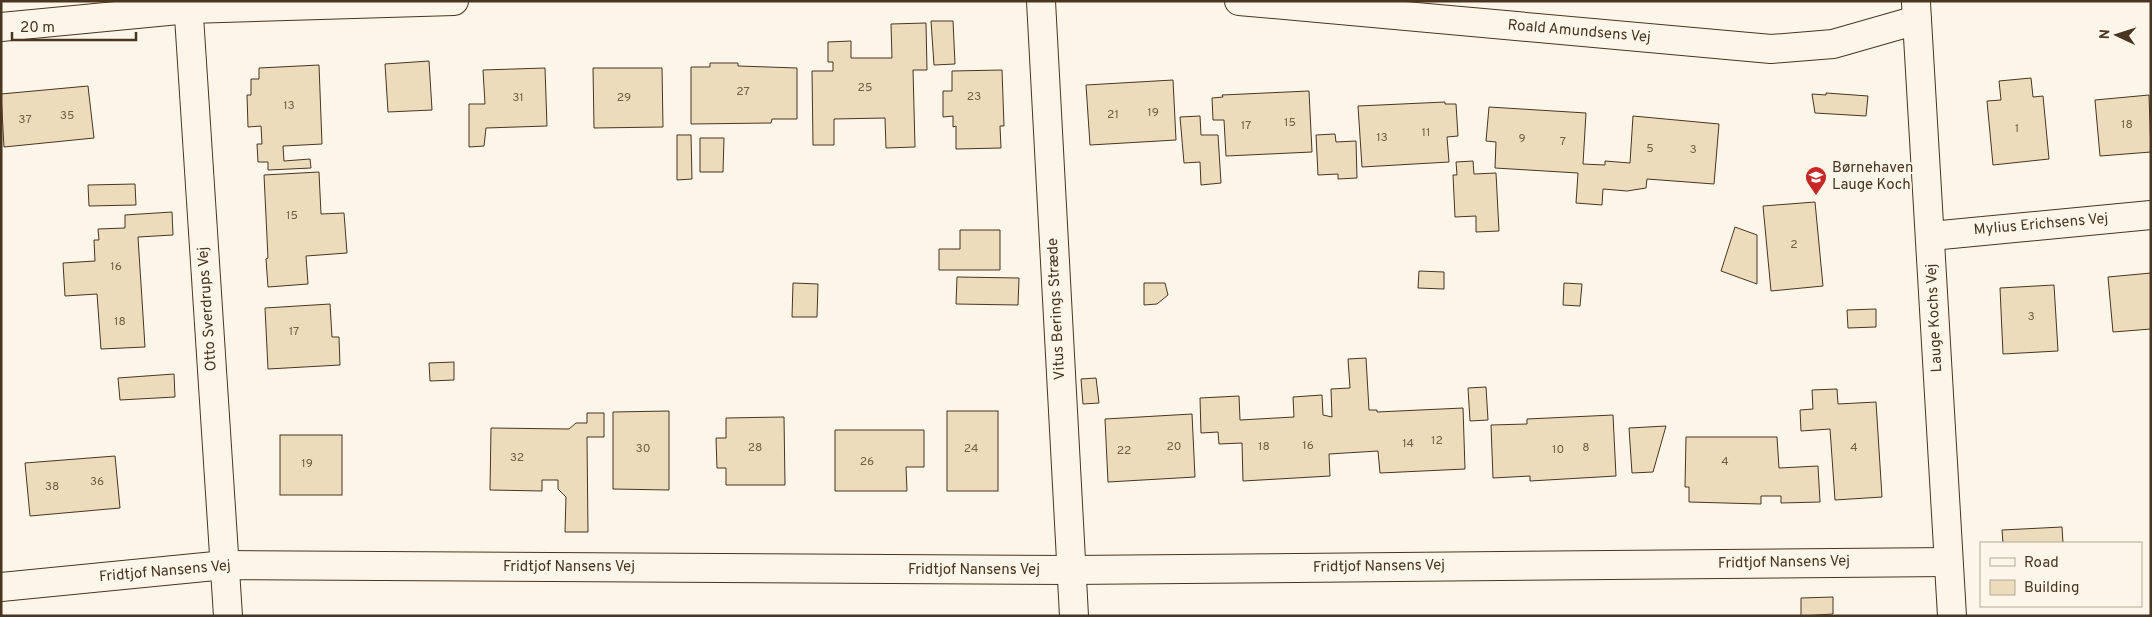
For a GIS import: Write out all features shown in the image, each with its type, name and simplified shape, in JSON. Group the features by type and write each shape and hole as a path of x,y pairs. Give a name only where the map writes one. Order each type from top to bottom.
{"street":[{"path":"1,27 189,5 454,1"},
{"name":"Vitus Berings Stræde","path":"1042,1 1070,570 1074,616"},
{"name":"Roald Amundsens Vej","path":"1239,1 1771,49 1833,44 1917,11"},
{"name":"Otto Sverdrups Vej","path":"189,5 228,616"},
{"name":"Lauge Kochs Vej","path":"1917,11 1952,616"},
{"name":"Mylius Erichsens Vej","path":"1931,236 2151,215"},
{"name":"Fridtjof Nansens Vej","path":"1,587 225,565 1070,570 1948,562"}],"building":[{"path":"931,21 953,21 955,64 934,65"},
{"path":"926,23 927,70 913,70 915,147 886,148 885,118 834,119 834,145 813,145 812,71 833,71 833,62 828,62 828,42 851,41 851,58 892,58 891,24"},
{"path":"429,61 432,110 388,112 385,64"},
{"path":"710,63 738,63 738,66 797,68 797,119 772,119 771,123 691,124 691,67 710,67"},
{"path":"319,65 322,144 283,146 284,161 310,159 311,168 268,170 268,162 258,162 257,144 262,144 261,126 248,127 247,95 251,95 251,79 259,79 259,68"},
{"path":"545,68 547,126 486,128 484,146 469,147 469,104 485,104 483,70"},
{"path":"593,68 662,68 663,127 594,128"},
{"path":"1002,70 1004,126 1000,126 1001,148 956,149 956,126 953,127 953,116 943,117 943,91 952,91 952,71"},
{"path":"2031,78 2033,97 2043,96 2049,159 1993,165 1987,101 2001,100 1999,81"},
{"path":"1173,80 1176,140 1090,145 1086,85"},
{"path":"88,86 94,138 4,147 1,94"},
{"path":"1309,91 1312,152 1226,156 1224,120 1213,120 1212,98 1223,97 1222,95"},
{"path":"1826,93 1868,96 1866,116 1815,113 1812,94 1826,95"},
{"path":"2149,95 2151,152 2100,156 2095,100"},
{"path":"1445,102 1445,104 1456,104 1458,136 1447,137 1449,162 1362,167 1358,106"},
{"path":"1489,107 1586,113 1583,164 1605,165 1605,161 1630,163 1633,116 1719,124 1714,184 1647,179 1646,188 1627,191 1603,189 1602,205 1576,203 1578,173 1495,168 1496,142 1486,141"},
{"path":"1200,116 1201,135 1218,135 1221,183 1201,185 1200,162 1184,163 1180,117"},
{"path":"1335,134 1336,142 1356,141 1357,178 1338,179 1338,174 1318,175 1316,135"},
{"path":"677,135 691,135 692,179 677,180"},
{"path":"700,138 724,138 723,172 700,172"},
{"path":"1473,161 1474,174 1496,173 1499,231 1476,232 1476,216 1455,217 1453,175 1457,175 1456,162"},
{"path":"319,172 321,214 344,213 347,253 306,256 308,284 268,287 264,175"},
{"path":"135,184 136,205 89,206 88,185"},
{"path":"1815,202 1823,286 1771,291 1763,206"},
{"path":"172,212 173,235 138,237 145,347 101,349 97,294 65,296 63,263 95,261 94,240 99,240 98,229 125,228 125,215"},
{"path":"1735,227 1757,235 1757,284 1721,271"},
{"path":"960,230 1000,230 1000,270 939,270 939,249 960,249"},
{"path":"1419,271 1444,272 1444,289 1418,288"},
{"path":"2151,273 2151,329 2113,332 2108,277"},
{"path":"957,277 1019,278 1018,305 956,304"},
{"path":"793,283 818,284 817,317 792,317"},
{"path":"1144,283 1165,283 1168,295 1157,304 1144,305"},
{"path":"1564,283 1582,284 1580,306 1563,305"},
{"path":"2054,285 2058,351 2003,354 2000,288"},
{"path":"330,304 332,337 339,337 340,365 268,369 265,308"},
{"path":"1876,309 1876,327 1848,328 1847,310"},
{"path":"1366,358 1369,410 1377,410 1377,412 1463,408 1465,469 1380,473 1378,451 1329,454 1330,476 1243,481 1242,443 1219,444 1218,432 1201,433 1200,398 1239,396 1240,420 1294,417 1293,397 1322,395 1323,415 1332,417 1331,389 1350,388 1348,359"},
{"path":"454,362 454,380 430,381 429,363"},
{"path":"174,374 175,397 120,400 118,378"},
{"path":"1096,378 1099,403 1083,404 1081,379"},
{"path":"1486,387 1488,420 1470,421 1468,388"},
{"path":"1837,389 1838,404 1876,402 1882,497 1835,500 1830,429 1801,431 1800,410 1813,409 1812,390"},
{"path":"669,411 669,490 613,489 613,412"},
{"path":"947,411 998,411 998,491 947,491"},
{"path":"587,413 604,413 604,437 587,437 588,532 565,532 566,497 558,489 558,480 542,480 542,491 490,490 491,428 569,429 576,423 587,423"},
{"path":"1192,414 1195,477 1108,482 1105,419"},
{"path":"1613,415 1616,476 1530,481 1530,476 1493,478 1491,425 1527,424 1527,419"},
{"path":"784,417 785,485 726,485 726,468 717,468 716,438 726,438 726,418"},
{"path":"1666,426 1653,472 1632,473 1629,428"},
{"path":"835,430 924,430 924,467 906,467 907,491 835,491"},
{"path":"280,435 342,435 342,495 280,495"},
{"path":"1686,437 1777,437 1779,468 1818,466 1820,502 1781,503 1781,496 1761,496 1761,504 1689,502 1689,487 1685,487"},
{"path":"115,456 120,508 30,516 25,463"},
{"path":"2062,527 2063,542 2003,542 2002,530"},
{"path":"1833,597 1833,614 1801,616 1801,598"}],"place":[{"name":"Børnehaven Lauge Koch","path":"1816,196"}]}
